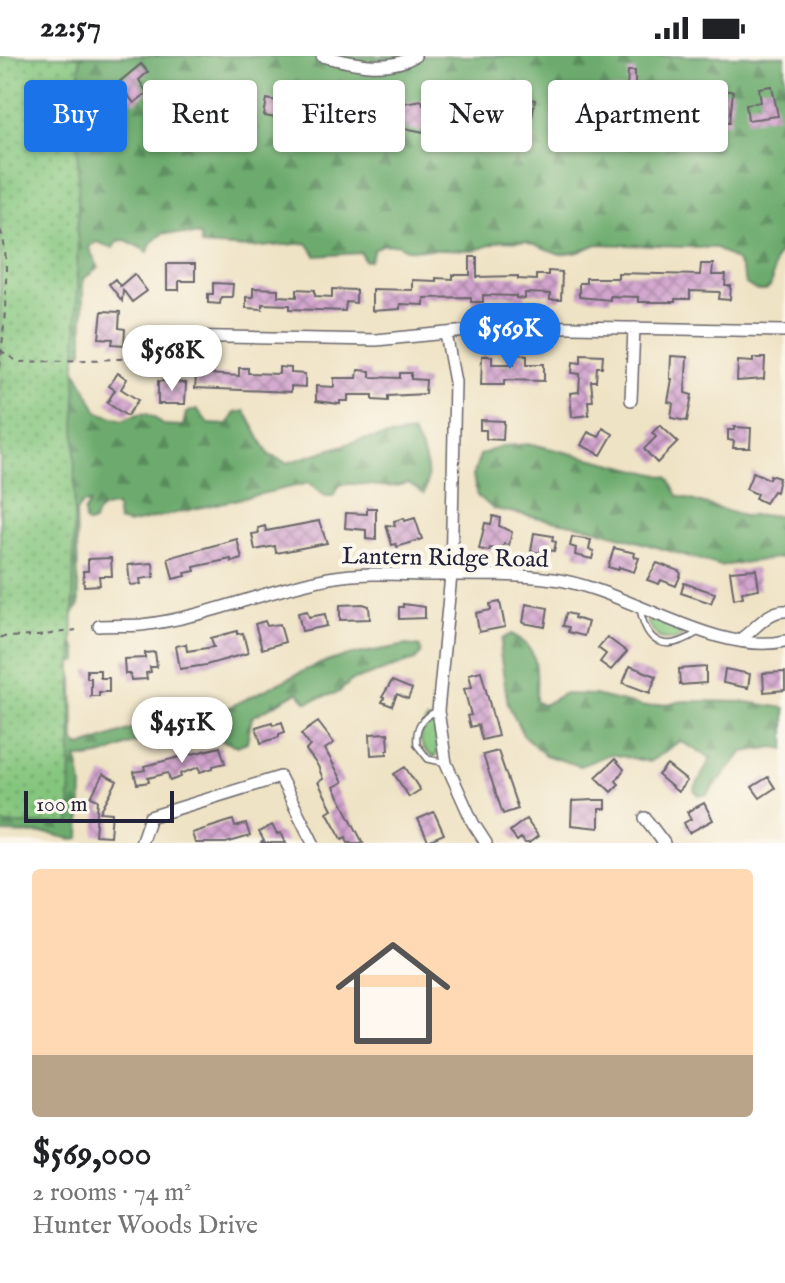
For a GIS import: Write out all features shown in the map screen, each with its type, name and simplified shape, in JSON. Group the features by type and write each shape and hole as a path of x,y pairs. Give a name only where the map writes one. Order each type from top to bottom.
{"street":[{"path":"322,56 360,65 385,65 415,56"},
{"path":"171,336 376,340 518,326 785,331"},
{"path":"631,400 634,328"},
{"path":"446,334 455,382 451,575 438,711 446,763 473,823 486,843"},
{"name":"Lantern Ridge Road","path":"99,626 142,625 177,618 330,578 365,574 451,575 554,580 591,587 700,630 758,643 785,641"},
{"path":"739,640 755,630 768,614 776,610 785,611"},
{"path":"141,843 150,817 280,777 313,843"},
{"path":"645,818 664,843"}],"lane":[{"path":"640,607 649,636 660,643 673,644 700,630"},
{"path":"438,711 425,716 419,724 417,745 428,759 446,763"}],"path":[{"path":"0,230 5,263 0,367"},
{"path":"0,300 4,296"},
{"path":"1,350 18,362 120,359 154,347 171,336"},
{"path":"0,637 38,636 76,630"}],"green space":[{"path":"0,56 785,56 785,245 774,260 771,286 766,291 757,291 746,284 737,261 716,248 597,244 579,252 560,255 526,242 501,241 473,251 407,249 397,244 382,245 374,250 370,261 365,261 361,253 316,256 307,243 250,248 201,245 200,235 163,233 151,243 148,252 126,240 117,241 113,248 97,242 88,247 99,268 83,279 83,352 69,351"},
{"path":"0,56 80,56 80,80 24,80 24,152 79,152 70,824 0,824"},
{"path":"0,369 67,369 77,372 98,412 123,420 144,414 163,425 183,426 186,413 197,409 209,424 227,425 235,413 245,411 269,455 287,463 360,440 412,433 426,462 427,485 424,493 408,483 389,486 349,484 340,485 333,496 325,496 309,483 128,524 118,521 116,506 101,510 94,522 88,524 84,512 90,503 82,504 76,512 79,606 66,623 66,630 77,651 77,662 67,662 67,678 73,678 74,742 80,747 149,723 205,719 316,665 346,656 407,645 420,647 421,654 415,660 351,681 339,692 307,702 298,692 252,717 247,742 237,746 215,734 180,735 144,740 105,754 77,758 82,784 80,838 0,833"},
{"path":"532,444 668,477 678,496 743,516 785,515 785,557 721,566 588,527 494,509 477,496 473,476 480,455 501,446"},
{"path":"654,618 683,630 683,636 674,640 659,638 648,624 648,619"},
{"path":"512,634 522,640 533,654 536,701 543,705 563,694 594,695 645,707 685,701 747,702 785,708 785,749 775,747 743,752 708,794 700,796 694,790 711,758 680,741 650,762 610,754 580,766 545,755 523,735 508,704 500,653 503,639"},
{"path":"427,720 434,724 438,751 435,757 422,746 422,730"}],"building":[{"path":"141,64 148,72 139,80 143,96 134,103 127,94 127,80 122,80"},
{"path":"628,71 635,71 635,80 628,80"},
{"path":"772,86 778,116 748,120 746,104 761,102 759,88"},
{"path":"728,91 733,91 730,122"},
{"path":"267,99 273,100 273,118 264,116"},
{"path":"421,100 421,131 405,128 405,103"},
{"path":"470,257 477,257 477,277 518,276 518,279 536,280 536,275 548,275 548,271 562,272 561,300 550,300 550,294 525,293 525,299 483,295 483,302 471,302 471,297 424,298 424,305 400,304 400,309 372,311 372,289 412,290 412,280 436,281 436,278 453,279 453,275 470,275"},
{"path":"167,264 195,264 195,281 179,281 179,290 167,290"},
{"path":"701,264 713,264 712,275 726,275 725,286 731,286 730,300 719,299 720,292 690,291 690,299 675,299 675,302 638,302 638,297 610,296 610,300 579,297 579,283 586,283 586,278 618,278 618,273 700,275"},
{"path":"134,274 147,291 132,302 123,290 122,301 109,284 115,279 120,286"},
{"path":"213,283 233,284 232,297 221,297 220,304 208,303 208,294 213,294"},
{"path":"253,288 278,289 278,296 297,297 297,289 315,290 315,296 332,297 332,289 356,290 356,303 346,302 345,311 290,309 290,305 262,304 262,309 246,308 246,297 253,297"},
{"path":"102,311 120,312 119,328 125,329 124,345 112,344 113,339 99,338"},
{"path":"514,354 527,355 527,364 544,364 544,381 504,380 504,385 481,385 482,356 492,356 492,364 514,364"},
{"path":"581,354 603,355 602,367 597,367 596,381 591,381 593,401 588,401 589,415 572,417 570,393 579,392 580,374 572,373 573,362 581,363"},
{"path":"671,356 687,357 685,393 692,395 687,421 671,418 673,403 668,402 672,379"},
{"path":"753,358 765,358 764,379 737,381 738,361 753,362"},
{"path":"197,366 207,366 207,374 239,376 239,368 248,368 248,373 279,374 279,367 291,368 291,373 305,374 305,387 291,386 291,392 195,388"},
{"path":"358,370 370,371 370,377 400,378 400,373 411,373 411,379 426,380 425,394 388,396 388,401 373,400 373,395 348,395 348,401 340,401 340,404 316,401 316,386 334,387 334,378 357,378"},
{"path":"118,373 127,379 121,389 138,400 127,416 107,403 115,390 109,386"},
{"path":"158,381 186,383 185,404 158,404"},
{"path":"480,420 504,421 503,440 486,439 486,430 480,430"},
{"path":"660,425 678,442 657,463 644,449 656,437 652,433"},
{"path":"734,427 751,428 750,448 733,448 734,441 728,440 728,430 734,430"},
{"path":"603,428 613,434 601,455 581,445 588,432 599,437"},
{"path":"753,472 769,479 770,475 779,478 776,492 773,491 765,503 755,498 757,494 746,489"},
{"path":"367,508 376,508 376,540 366,539 366,530 345,528 346,513 367,514"},
{"path":"493,516 500,518 499,526 512,532 509,545 504,544 503,550 479,549 485,523 491,524"},
{"path":"404,518 405,521 415,518 422,539 397,547 396,544 392,545 386,525 395,526 394,521"},
{"path":"319,521 327,543 276,553 275,546 255,550 252,534 259,533 258,528 265,526 266,531"},
{"path":"534,533 553,536 552,541 556,542 554,551 531,551"},
{"path":"572,537 591,540 589,550 594,551 592,559 575,555 576,548 570,546"},
{"path":"237,539 242,559 194,567 195,571 173,579 168,558"},
{"path":"614,548 635,553 634,557 639,558 634,572 608,567"},
{"path":"111,558 112,576 99,576 100,585 84,586 83,571 88,571 88,559"},
{"path":"153,563 154,577 140,579 141,584 130,585 128,565"},
{"path":"657,563 679,571 681,574 676,586 661,580 659,584 647,580"},
{"path":"756,569 759,589 742,592 743,597 734,599 730,571"},
{"path":"684,583 715,593 711,603 681,593"},
{"path":"500,602 505,627 479,632 476,613 491,610 490,604"},
{"path":"403,604 425,607 425,618 399,619 399,607"},
{"path":"526,604 548,608 545,627 523,623"},
{"path":"340,605 369,606 370,619 340,620"},
{"path":"307,611 309,617 325,614 327,626 302,631 298,613"},
{"path":"566,613 588,622 584,636 568,632 569,627 563,626"},
{"path":"265,621 267,626 280,624 285,642 262,649 255,624"},
{"path":"237,631 237,634 243,633 248,653 180,669 176,646 186,644 187,651 214,647 211,638"},
{"path":"607,637 627,652 611,670 600,662 606,654 598,648"},
{"path":"155,652 157,667 150,667 151,672 146,673 147,679 131,680 130,674 125,674 124,659 145,658 145,653"},
{"path":"630,666 656,676 650,693 623,683"},
{"path":"706,667 706,683 680,685 679,669"},
{"path":"725,669 750,674 748,688 723,683"},
{"path":"87,670 100,670 100,678 109,678 109,692 91,696 91,678 87,678"},
{"path":"481,671 498,736 482,740 478,725 470,727 467,716 471,715 464,689 472,687 469,674"},
{"path":"785,672 785,690 764,692 763,673"},
{"path":"392,681 412,689 408,699 397,694 392,706 382,702 382,697"},
{"path":"272,722 273,725 282,722 285,732 261,743 256,727"},
{"path":"318,722 334,743 325,749 343,782 334,787 363,843 348,843 346,837 342,839 327,812 332,809 318,782 323,779 306,750 310,746 301,734"},
{"path":"388,733 387,754 371,755 370,734"},
{"path":"220,747 225,763 200,772 199,767 170,781 168,773 137,784 134,772 145,770 144,766"},
{"path":"498,751 518,809 503,814 483,755"},
{"path":"615,759 624,769 616,781 619,784 611,792 596,777"},
{"path":"667,765 687,781 678,792 658,775"},
{"path":"405,767 420,790 409,797 394,774"},
{"path":"103,774 117,781 100,812 112,813 110,836 95,835 98,800 91,797"},
{"path":"768,777 775,788 760,798 752,787"},
{"path":"606,800 606,809 599,809 599,828 571,825 572,801"},
{"path":"704,803 713,820 689,833 684,823 691,819 687,812"},
{"path":"434,812 444,834 428,841 418,819"},
{"path":"526,819 538,836 529,843 521,838 517,841 510,831"},
{"path":"233,820 235,827 246,824 250,836 226,843 195,843 192,833"},
{"path":"272,825 286,843 260,843 264,841 259,832"}]}
